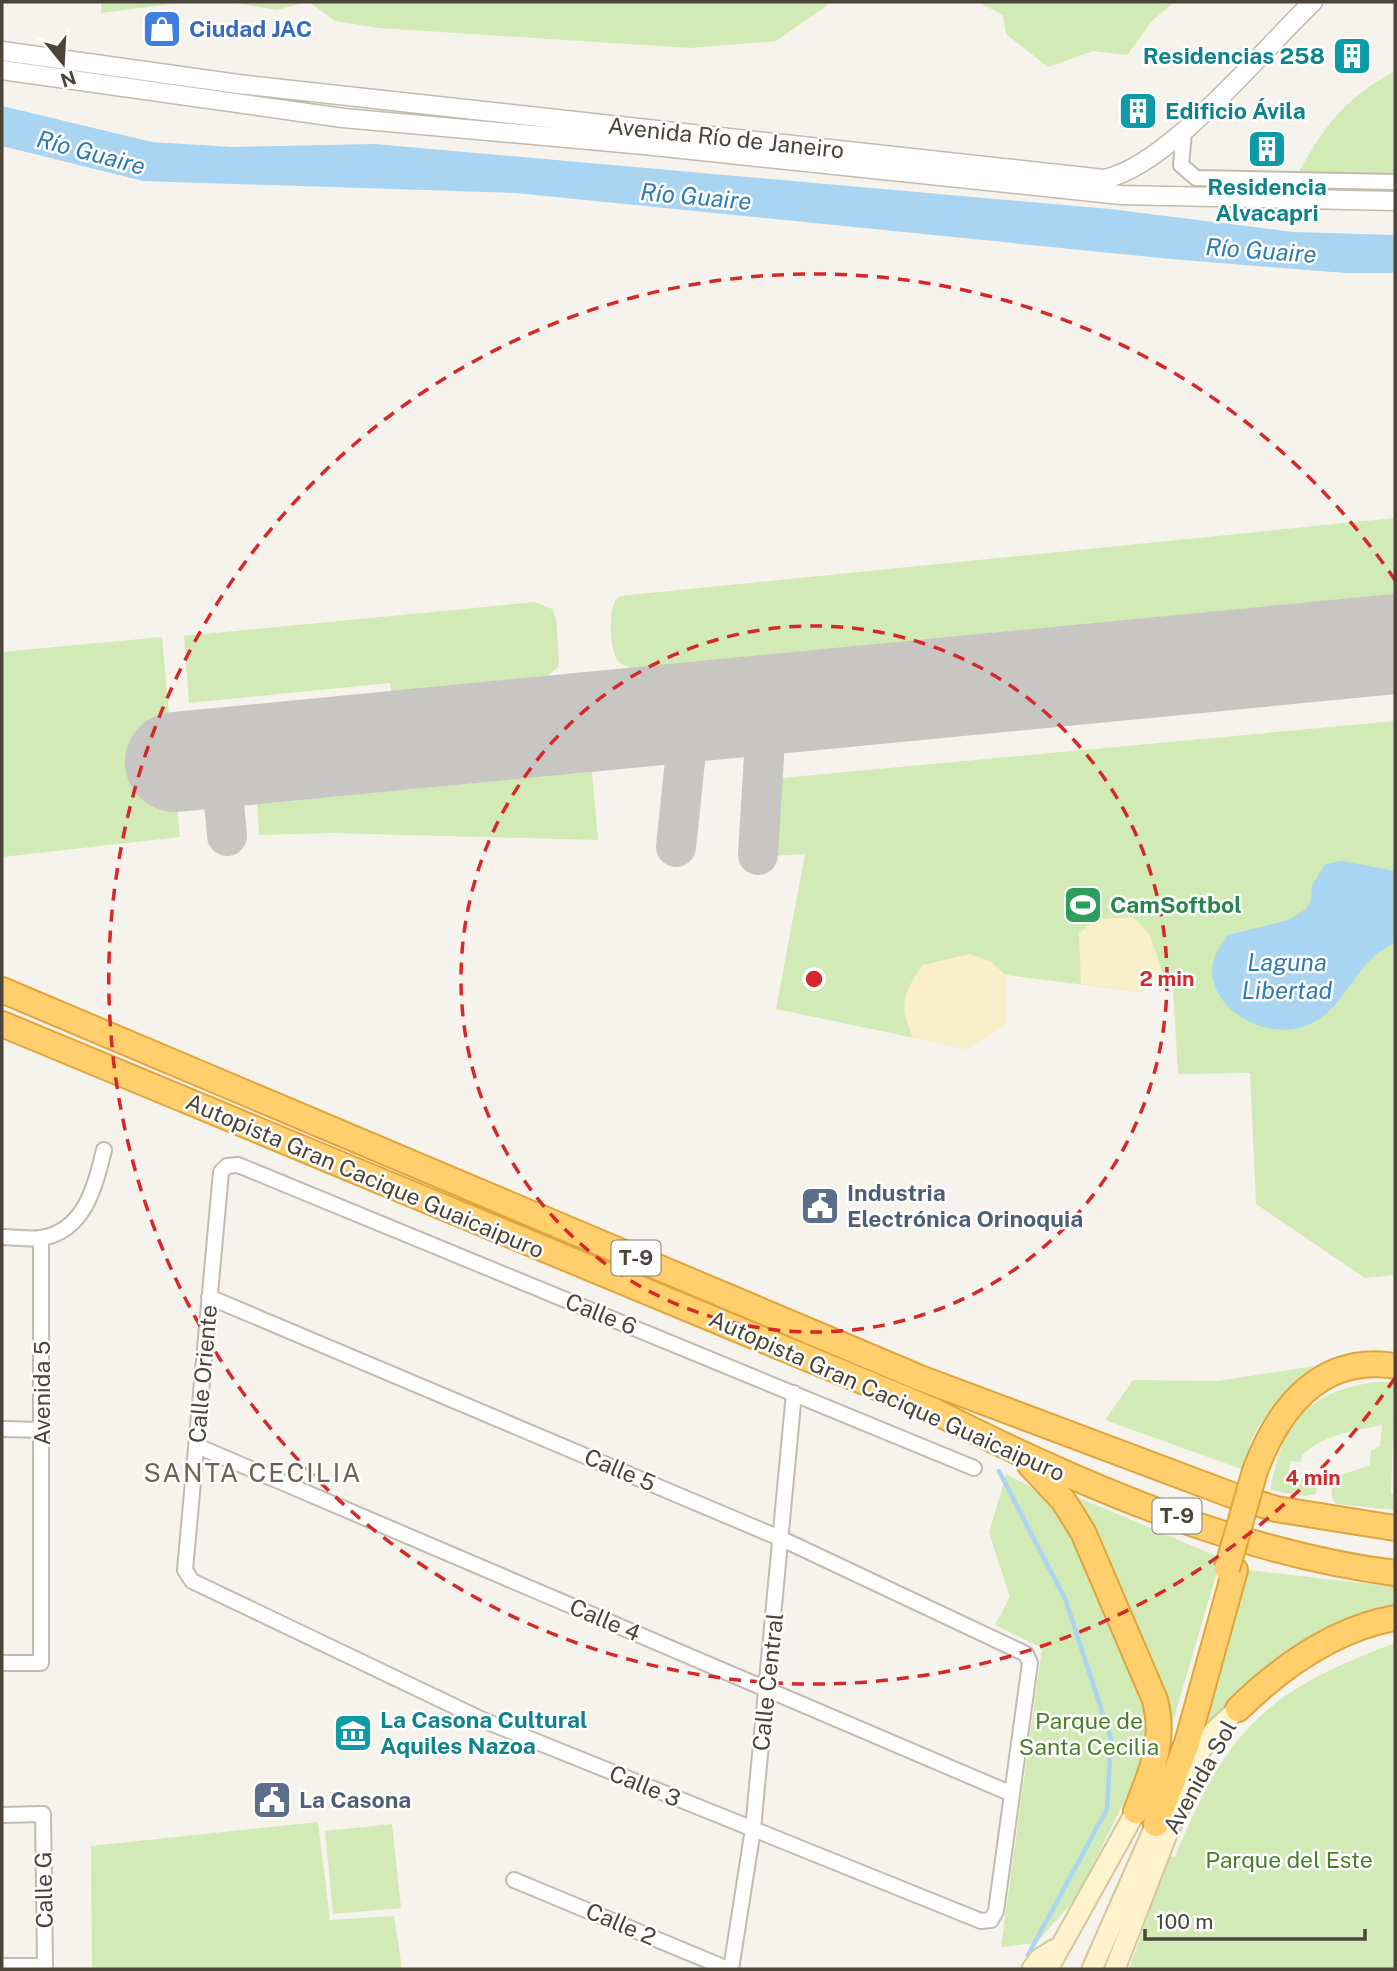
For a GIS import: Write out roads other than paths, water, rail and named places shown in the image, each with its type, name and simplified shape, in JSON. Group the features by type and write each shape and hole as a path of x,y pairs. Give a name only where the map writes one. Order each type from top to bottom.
{"highway":[{"name":"Autopista Gran Cacique Guaicaipuro","path":"2,990 920,1377 1237,1497 1276,1509 1395,1528"},
{"name":"Autopista Gran Cacique Guaicaipuro","path":"2,1024 932,1410 1017,1453 1097,1487 1283,1553 1342,1566 1395,1573"},
{"path":"1146,1818 1153,1789 1173,1742 1231,1570 1274,1425 1306,1390 1320,1380 1352,1367 1395,1366"},
{"path":"1260,1473 1276,1438 1307,1398 1352,1375 1395,1373"},
{"path":"1017,1453 1054,1489 1083,1532 1155,1700 1160,1718 1159,1750 1146,1818"},
{"path":"1363,1524 1395,1521"},
{"path":"1238,1709 1282,1671 1314,1649 1359,1628 1395,1618"}],"main road":[{"name":"Avenida Sol","path":"1048,1969 1059,1946 1146,1818 1167,1815 1197,1754 1238,1709"},
{"name":"Avenida Sol","path":"1115,1969 1178,1809 1199,1769 1238,1709"},
{"name":"Avenida Sol","path":"1091,1969 1146,1818"},
{"path":"1032,1969 1039,1959 1059,1946"}],"street":[{"name":"Avenida Río de Janeiro","path":"2,51 238,85 1104,179 1133,170 1184,132 1313,2"},
{"name":"Avenida Río de Janeiro","path":"2,70 330,117 643,145 1121,195 1391,200"},
{"path":"1184,132 1181,165 1196,178 1395,182"},
{"path":"2,1237 41,1238 64,1229 86,1210 104,1150"},
{"name":"Calle 6","path":"227,1166 237,1165 974,1468"},
{"name":"Calle Oriente","path":"192,1581 185,1570 221,1172 227,1166"},
{"name":"Avenida 5","path":"2,1663 41,1663 41,1238"},
{"name":"Calle 5","path":"209,1297 782,1539 1026,1654 1030,1663 1012,1794"},
{"name":"Calle Central","path":"730,1969 753,1829 794,1393"},
{"path":"2,1429 43,1430"},
{"name":"Calle 4","path":"197,1446 1012,1794"},
{"name":"Calle 3","path":"192,1581 484,1720 981,1921 990,1920 996,1912 1012,1794"},
{"name":"Calle G","path":"2,1815 43,1814 45,1966 2,1966"},
{"name":"Calle 2","path":"514,1880 730,1969"}],"water":[{"name":"Río Guaire","path":"2,106 152,142 232,147 374,144 1110,209 1294,232 1395,235 1395,273 1345,273 1171,259 516,193 143,181 2,146"},
{"name":"Laguna Libertad","path":"1342,861 1395,871 1395,942 1373,957 1334,1006 1314,1022 1288,1030 1257,1025 1243,1018 1221,997 1214,983 1212,968 1220,947 1228,935 1289,920 1306,909 1311,901 1312,885 1326,864"}],"waterway":[{"path":"999,1471 1066,1601 1111,1739 1107,1809 1028,1955"}],"place":[{"name":"Ciudad JAC","path":"162,29"},
{"name":"Residencias 258","path":"1352,56"},
{"name":"Edificio Ávila","path":"1138,111"},
{"name":"Residencia Alvacapri","path":"1267,149"},
{"name":"CamSoftbol","path":"1083,905"},
{"name":"Industria Electrónica Orinoquia","path":"820,1206"},
{"name":"La Casona Cultural Aquiles Nazoa","path":"353,1733"},
{"name":"La Casona","path":"272,1800"}],"district":[{"name":"SANTA CECILIA","path":"253,1473"}],"park label":[{"name":"Parque de Santa Cecilia","path":"1089,1734"},
{"name":"Parque del Este","path":"1289,1860"}]}
